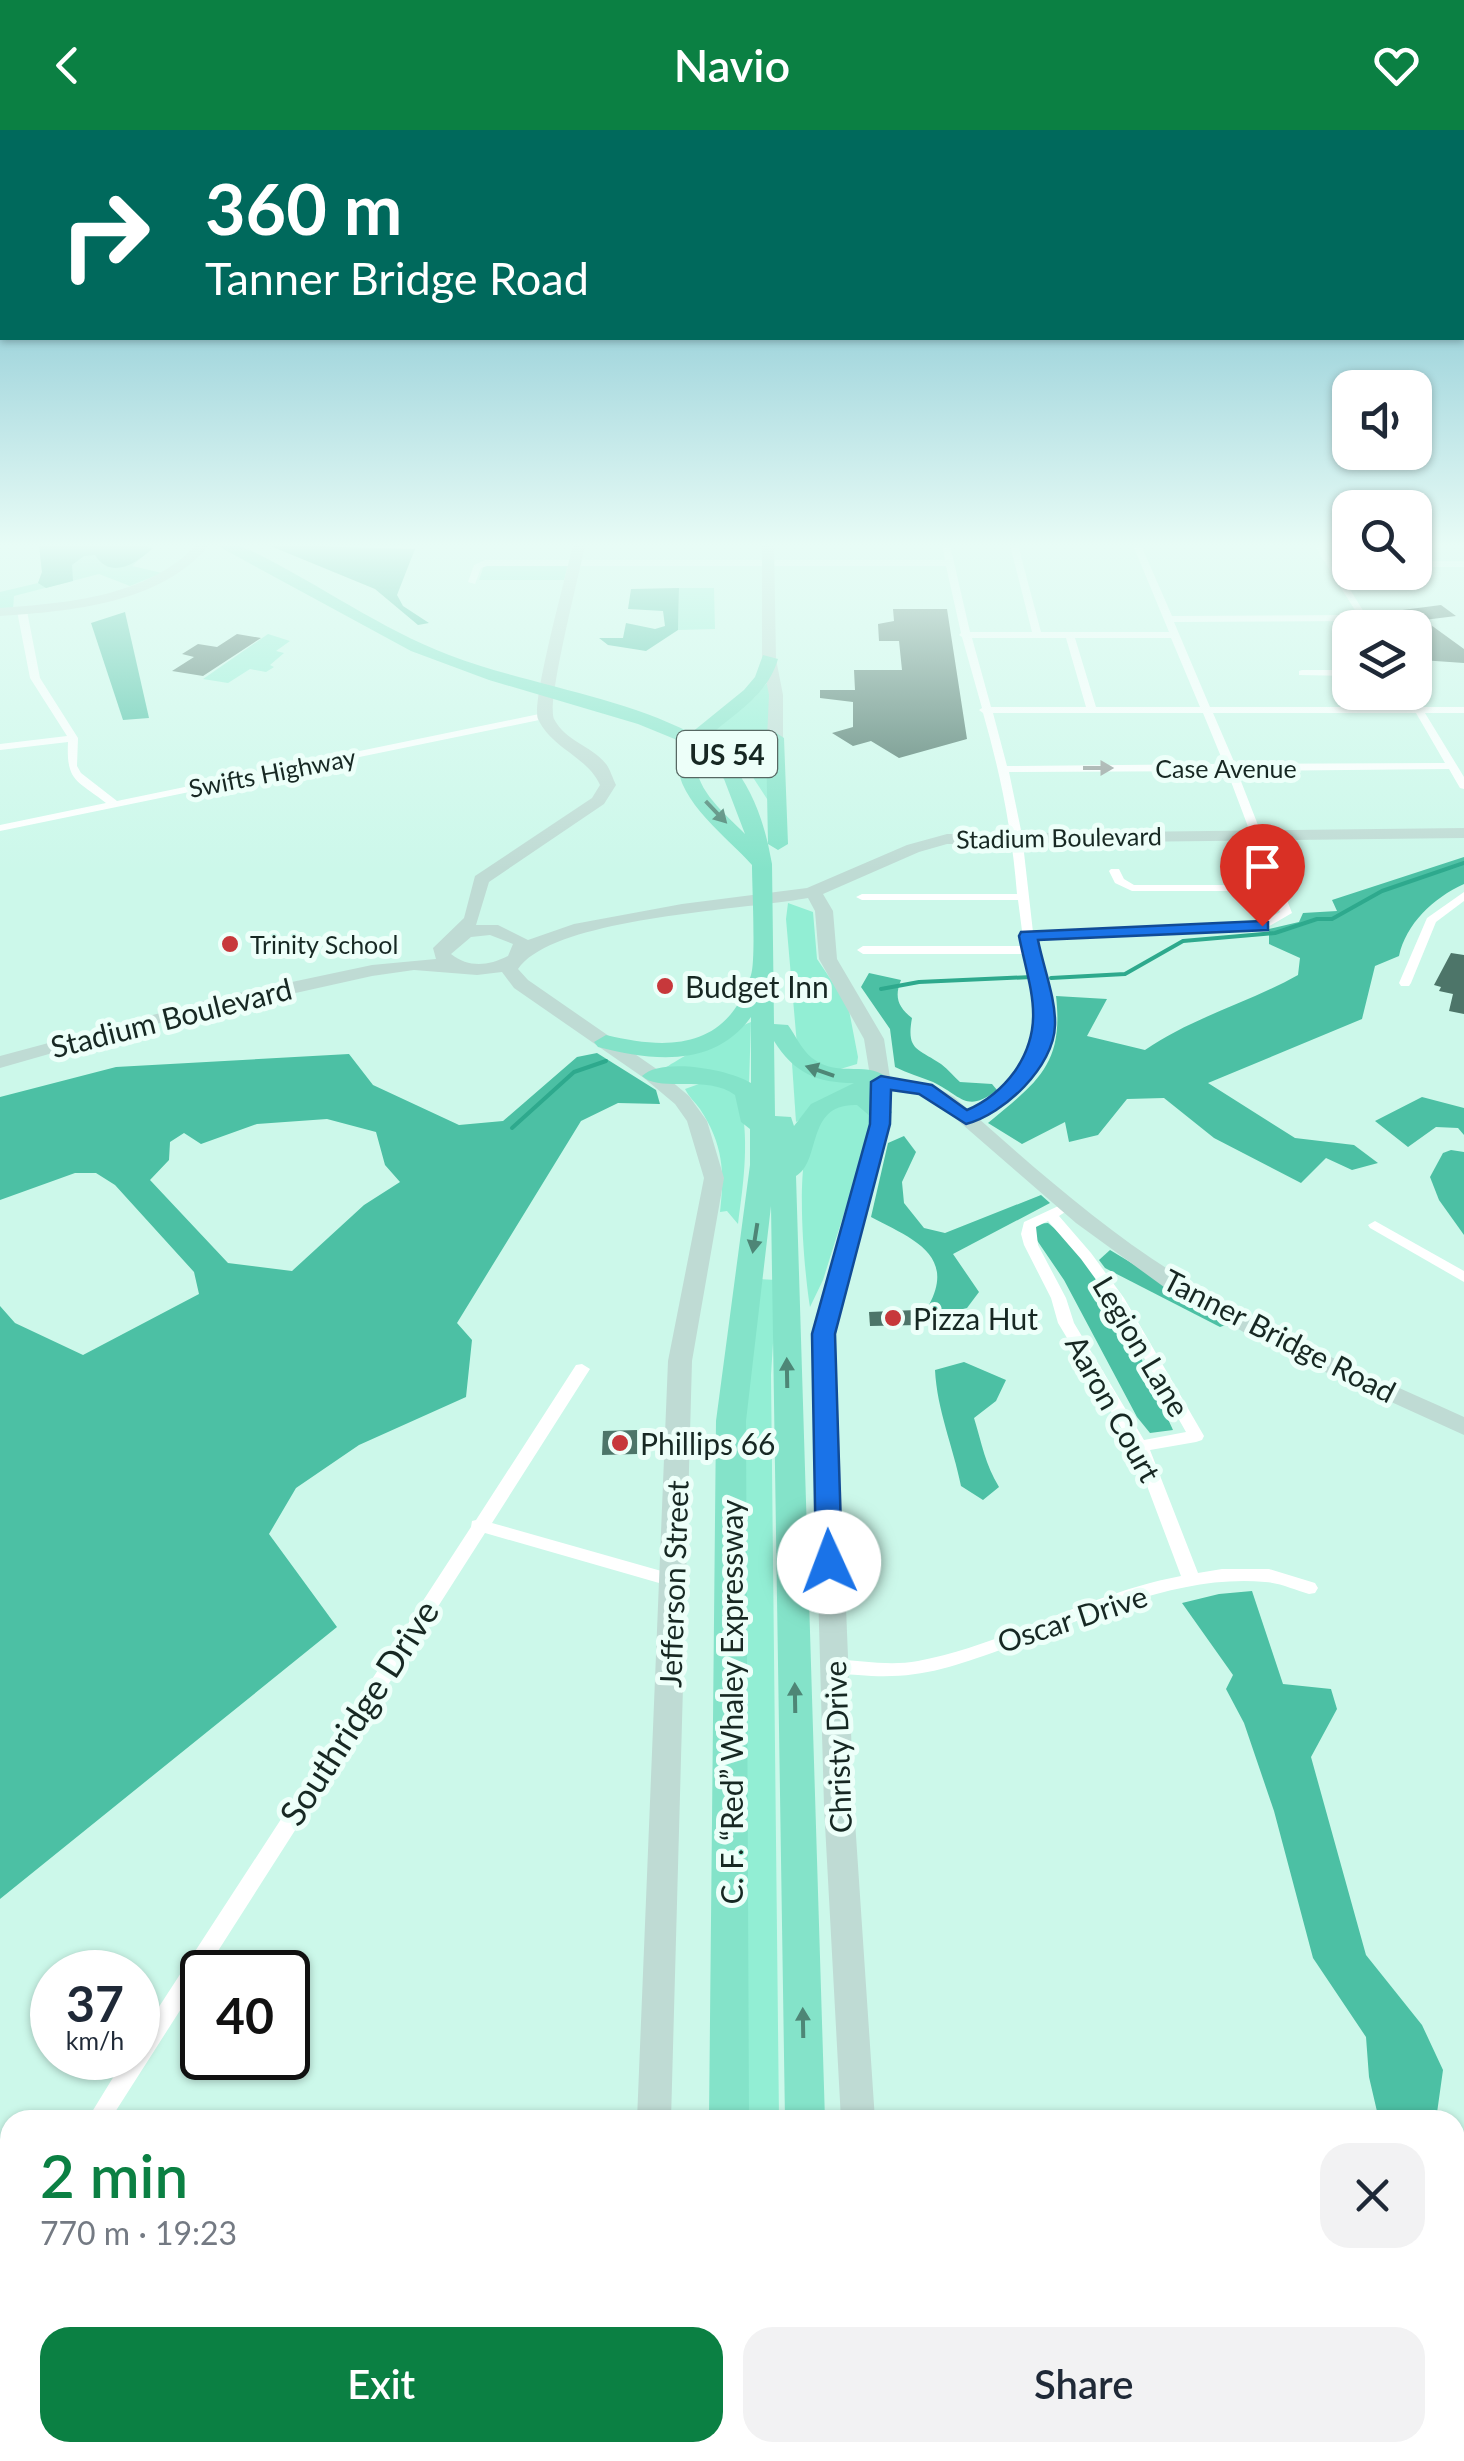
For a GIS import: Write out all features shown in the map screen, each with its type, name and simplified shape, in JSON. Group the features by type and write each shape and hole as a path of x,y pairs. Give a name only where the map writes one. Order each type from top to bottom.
{"highway":[{"name":"C. F. “Red” Whaley Expressway","path":"431,654 506,681 633,716 712,754 738,784 754,820 767,873 780,1030 805,2110"},
{"name":"C. F. “Red” Whaley Expressway","path":"456,654 645,711 722,748 745,774 778,844 767,873"},
{"path":"767,873 694,789 684,770 689,746 712,723 752,697 768,677 768,659"},
{"path":"775,738 780,775 778,844"},
{"name":"C. F. “Red” Whaley Expressway","path":"729,2110 732,1421 763,1166 762,966 769,916"},
{"path":"652,1075 741,1018 752,999 762,966"},
{"path":"780,1030 797,1060 815,1072 880,1078"},
{"path":"606,1042 646,1053 690,1050"},
{"path":"652,1075 728,1079 747,1092 763,1166"},
{"path":"682,1100 678,1086 699,1076"},
{"path":"784,1209 806,1120 831,1100 880,1078"},
{"path":"831,1100 862,1098 880,1112"}],"street":[{"path":"30,654 35,678 73,738 72,766 77,775 114,804"},
{"path":"551,1006 442,955 450,939 472,920 481,880 606,794 604,771 550,729 544,711 545,687 555,654"},
{"path":"768,654 776,695 775,738"},
{"path":"966,1118 1010,1092 1040,1049 1046,1024 1029,943 1017,835 969,654"},
{"path":"1076,654 1092,710"},
{"path":"863,950 1262,926 1286,913 1183,654"},
{"path":"1302,674 1332,673"},
{"path":"984,710 1332,710"},
{"path":"1419,710 1464,786"},
{"path":"1432,710 1464,710"},
{"name":"Swifts Highway","path":"0,828 544,711"},
{"path":"0,747 73,738"},
{"name":"Case Avenue","path":"1001,768 1452,766"},
{"name":"Stadium Boulevard","path":"609,924 688,907 813,892 855,877 894,854 923,844 1017,835 1464,832"},
{"path":"1115,871 1119,881 1132,888 1276,888"},
{"path":"813,892 824,911 828,960 874,1039 880,1078"},
{"path":"1406,983 1431,920 1464,895"},
{"path":"862,897 1023,896"},
{"path":"475,902 487,921 513,945"},
{"path":"342,977 420,955 478,930 513,945 609,924"},
{"path":"342,977 426,965 493,968 513,945 609,924"},
{"path":"551,1006 532,976 534,957 541,946 588,929"},
{"path":"513,945 509,969 513,977 551,1006"},
{"name":"Stadium Boulevard","path":"0,1062 127,1022 342,977"},
{"name":"Jefferson Street","path":"551,1006 682,1100 697,1121 714,1178 680,1362 654,2110"},
{"name":"Christy Drive","path":"857,2110 834,1666 823,1334 880,1112 880,1078"},
{"name":"Tanner Bridge Road","path":"880,1078 925,1089 966,1118 1058,1210 1243,1323 1464,1428"},
{"name":"Aaron Court","path":"1058,1210 1029,1226 1027,1240 1065,1305 1066,1323 1140,1446 1190,1579"},
{"name":"Legion Lane","path":"1058,1210 1139,1332 1162,1381 1196,1436 1140,1446"},
{"path":"1376,1224 1464,1277"},
{"name":"Southridge Drive","path":"160,2021 582,1369"},
{"path":"478,1525 672,1581"},
{"name":"Oscar Drive","path":"834,1666 916,1669 1190,1579 1227,1573 1256,1574 1294,1580 1309,1588"},
{"name":"Southridge Drive","path":"104,2110 123,2080"}],"green space":[{"path":"101,654 134,654 149,718 123,720"},
{"path":"239,654 283,654 266,672 250,669 228,683 203,679"},
{"path":"767,683 771,684 773,808 741,759 706,732 755,697"},
{"path":"1464,857 1464,884 1422,913 1399,956 1375,966 1362,1019 1208,1083 1295,1138 1354,1145 1378,1163 1352,1170 1326,1158 1301,1183 1214,1138 1164,1098 1127,1099 1098,1135 1069,1142 1065,1122 1022,1144 988,1123 1033,1083 1051,1056 1056,1039 1056,996 1107,999 1087,1036 1145,1050 1182,1028 1298,975 1300,958 1269,944 1269,929 1299,922 1303,913 1337,911 1332,900"},
{"path":"788,903 813,912 817,959 848,1005 857,1064 837,1070 813,1064 797,1045 786,919"},
{"path":"869,973 901,980 899,1001 912,1018 911,1037 916,1047 960,1082 992,1084 997,1090 971,1102 895,1067 890,1029 861,987"},
{"path":"751,1022 749,1084 664,1069 706,1044"},
{"path":"597,1053 656,1090 660,1104 618,1103 581,1121 457,1323 472,1340 466,1397 359,1445 296,1488 269,1534 337,1627 0,1899 0,1306 15,1323 83,1355 199,1294 194,1272 115,1185 96,1173 75,1173 0,1200 0,1097 116,1067 349,1054 373,1085 459,1125 503,1121 577,1057","holes":["327,1119 376,1132 385,1165 400,1182 364,1205 292,1271 228,1263 150,1180 169,1160 170,1142 184,1133 201,1144 257,1124"]},
{"path":"792,1063 860,1082 796,1122"},
{"path":"710,1080 739,1093 745,1158 738,1224 727,1211 720,1212 722,1171 718,1146 708,1122 685,1089"},
{"path":"1422,1097 1464,1108 1464,1135 1458,1128 1436,1127 1408,1147 1375,1121"},
{"path":"846,1099 873,1111 823,1280 810,1307 802,1213 804,1160 815,1125"},
{"path":"904,1136 916,1152 902,1182 904,1203 924,1228 945,1233 1041,1195 1050,1203 953,1254 979,1292 967,1308 947,1313 929,1305 936,1287 933,1260 913,1240 871,1217 888,1143"},
{"path":"1464,1152 1464,1235 1439,1200 1430,1177 1443,1153"},
{"path":"1048,1223 1070,1243 1106,1292 1136,1346 1173,1430 1150,1433 1137,1417 1064,1280 1032,1233 1034,1224"},
{"path":"1110,1250 1231,1323 1220,1327 1105,1268 1099,1260"},
{"path":"758,1279 777,1280 771,1375 779,2110 740,2110 742,1408"},
{"path":"964,1362 1006,1380 996,1401 974,1418 999,1487 983,1500 961,1486 936,1385 935,1370"},
{"path":"1252,1591 1283,1684 1331,1689 1337,1709 1311,1757 1366,1955 1422,2025 1443,2070 1437,2110 1377,2110 1366,2037 1313,1958 1274,1811 1244,1723 1226,1689 1233,1675 1182,1603"}],"building":[{"path":"182,654 237,654 203,676 172,671 194,657"},
{"path":"900,654 954,654 967,739 899,758 871,741 853,746 832,733 853,727 853,702 820,698 820,690 855,690 854,670 902,670"},
{"path":"1432,654 1464,654 1464,663 1432,661"},
{"path":"1451,953 1464,955 1464,1014 1449,1011 1453,994 1439,991 1441,987 1434,985"},
{"name":"Pizza Hut","path":"916,1310 918,1325 870,1326 869,1312"},
{"name":"Phillips 66","path":"637,1430 637,1454 602,1455 603,1431"}],"waterway":[{"path":"1051,978 1125,974 1183,941 1275,933 1317,919 1332,919 1382,891 1464,863"},
{"path":"881,989 919,982 1032,977"},
{"path":"512,1128 574,1072 606,1061"}],"place":[{"name":"Trinity School","path":"230,944"},
{"name":"Budget Inn","path":"665,986"},
{"name":"Pizza Hut","path":"893,1318"},
{"name":"Phillips 66","path":"620,1443"}],"route":[{"path":"829,1562 823,1334 880,1124 881,1082 925,1089 966,1118 1010,1092 1040,1049 1046,1024 1028,936 1262,926"}]}
